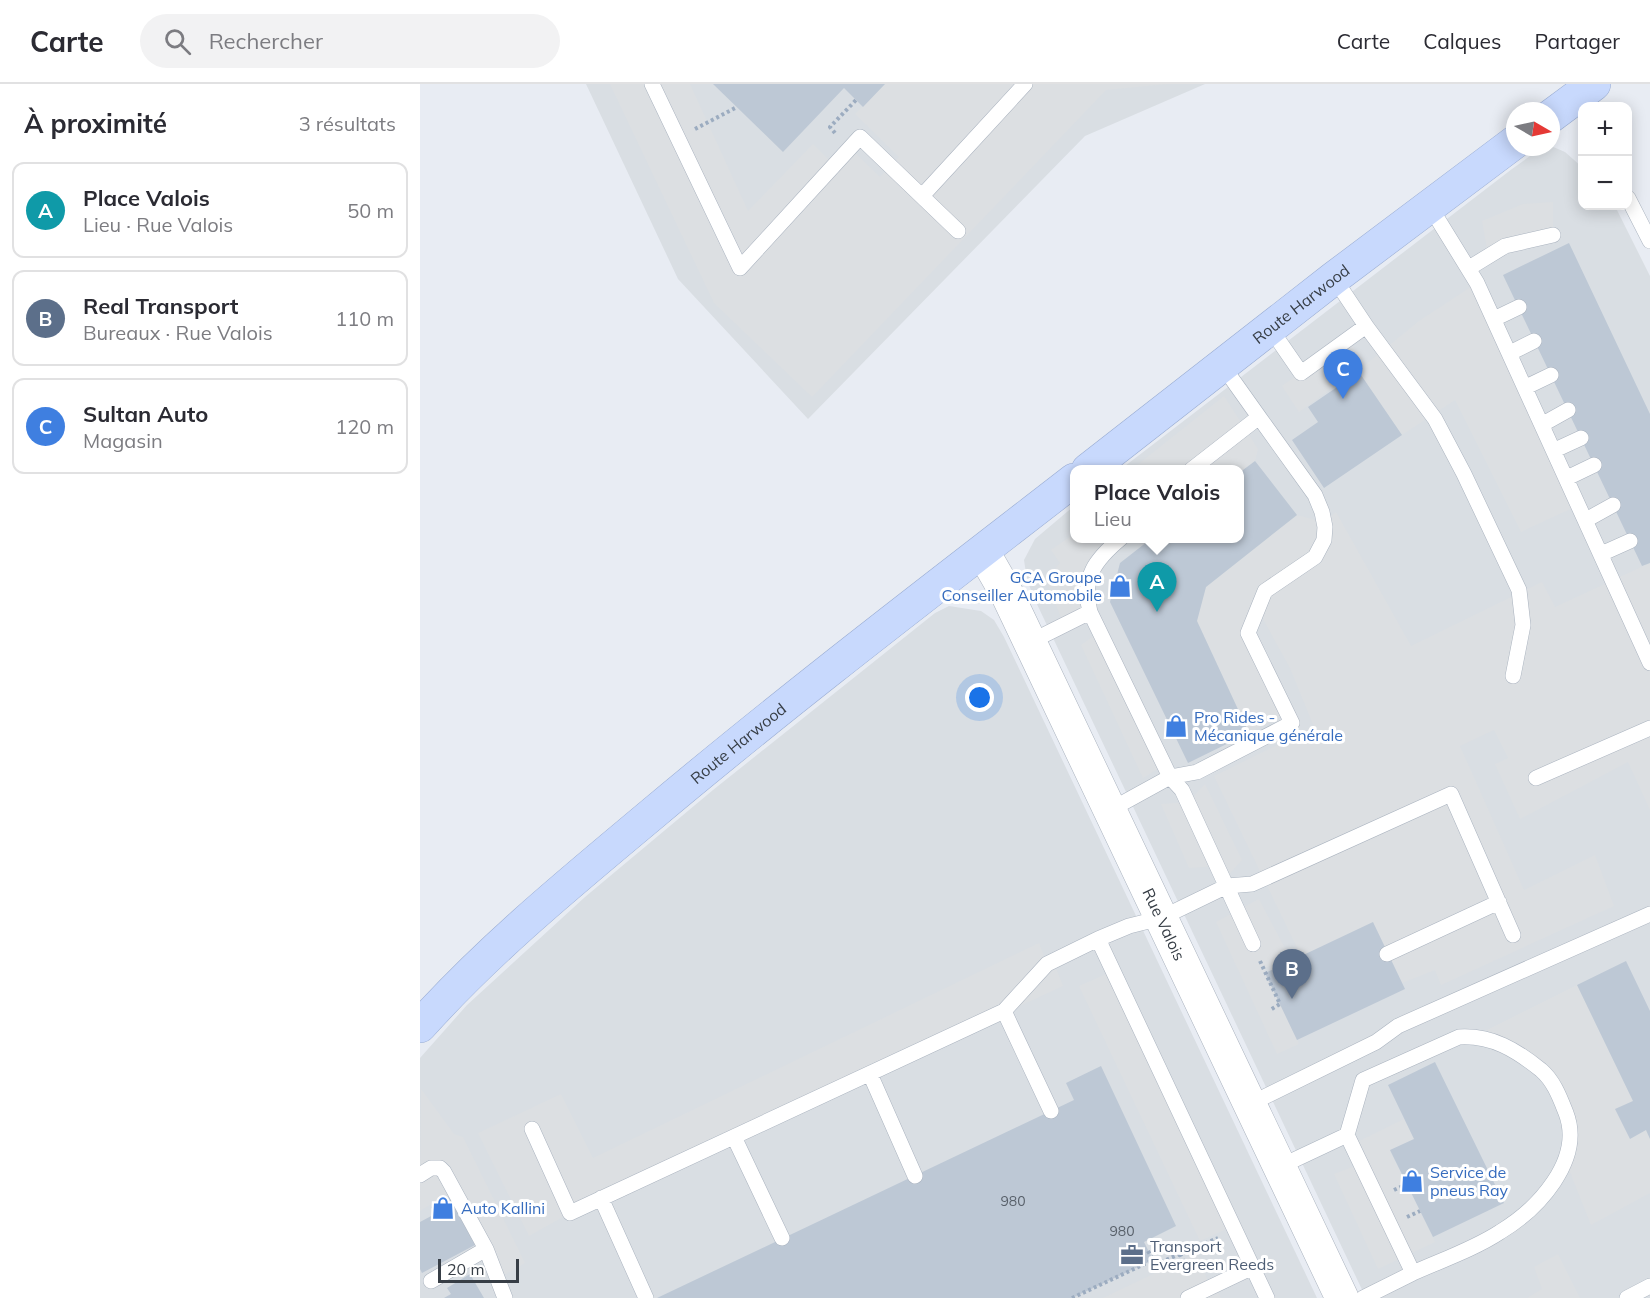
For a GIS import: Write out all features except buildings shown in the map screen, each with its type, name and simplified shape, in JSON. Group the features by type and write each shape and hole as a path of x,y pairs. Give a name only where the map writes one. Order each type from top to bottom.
{"main road":[{"name":"Route Harwood","path":"1098,465 1334,278 1506,149"},
{"name":"Route Harwood","path":"420,1026 486,959 585,869 737,744 982,552 1070,486"}],"street":[{"name":"Rue Valois","path":"982,552 996,574 1030,642 1342,1298"}],"lane":[{"path":"652,84 740,268 860,137 958,231"},
{"path":"922,196 1025,84"},
{"path":"1430,205 1469,268 1494,319 1650,663"},
{"path":"1632,206 1650,241"},
{"path":"1469,268 1505,246 1553,235"},
{"path":"1334,278 1366,326 1435,419 1519,590 1523,625 1513,676"},
{"path":"1494,319 1519,307"},
{"path":"1270,328 1301,373 1366,326"},
{"path":"1510,353 1534,340"},
{"path":"1110,810 1170,777 1197,772 1292,723 1248,633 1265,591 1315,556 1324,540 1325,527 1315,495 1222,365"},
{"path":"1526,387 1551,375"},
{"path":"1543,424 1568,410"},
{"path":"1198,465 1260,417"},
{"path":"1555,450 1581,438"},
{"path":"1567,478 1594,465"},
{"path":"1586,520 1613,505"},
{"path":"1601,554 1630,541"},
{"path":"1115,543 1099,557 1092,571 1087,588 1089,612 1170,777 1182,790 1253,944"},
{"path":"1030,642 1089,612"},
{"path":"1536,778 1650,728"},
{"path":"532,1129 570,1213 1004,1011 1047,964 1098,939 1129,926 1161,918 1227,886 1252,884 1451,794 1513,935"},
{"path":"1388,954 1498,902"},
{"path":"1250,1104 1376,1042 1398,1026 1650,914"},
{"path":"1098,939 1267,1298"},
{"path":"1004,1011 1051,1111"},
{"path":"1363,1298 1499,1233 1521,1218 1547,1189 1566,1162 1571,1138 1570,1124 1559,1094 1545,1074 1523,1056 1497,1042 1474,1036 1459,1037 1363,1080 1347,1135 1413,1273"},
{"path":"870,1074 915,1176"},
{"path":"1280,1167 1347,1135"},
{"path":"734,1137 782,1238"},
{"path":"420,1175 431,1168 440,1168 444,1172 486,1249 504,1298"},
{"path":"601,1198 646,1298"},
{"path":"431,1281 486,1249"},
{"path":"1188,1298 1253,1267"},
{"path":"1627,1298 1650,1286"}],"path":[{"path":"836,133 830,128 856,100"},
{"path":"708,122 737,107"},
{"path":"1253,944 1280,1004 1270,1010"},
{"path":"1148,1251 1154,1265 1227,1234"},
{"path":"1072,1298 1153,1260"}],"shaded area":[{"path":"586,84 1205,84 1085,136 808,419 678,279"},
{"path":"610,84 690,84 748,211 813,144 834,165 850,148 880,177 899,157 855,114 885,84 1168,84 1106,90 812,397 714,303"},
{"path":"1560,150 1565,152 1578,163 1578,210 1617,210 1650,276 1650,1298 1366,1298 1035,600 1027,580 1024,560 1035,539 1070,509 1070,543 1244,543 1244,465 1126,465 1530,156 1560,156"},
{"path":"1553,202 1553,235 1488,255 1482,221 1523,204"},
{"path":"1477,283 1579,505 1521,532 1455,400 1402,435 1357,370 1299,412 1282,386 1348,338 1365,365 1419,321"},
{"path":"1224,396 1258,449 1255,461 1244,470 1244,465 1137,465"},
{"path":"1336,512 1411,646 1542,582 1555,607 1650,563 1650,810 1628,762 1520,819 1495,764 1508,758 1494,730 1460,746 1524,890 1595,855 1614,906 1441,985 1435,970 1402,983 1301,956 1214,776 1314,727 1290,668 1257,608 1250,623 1287,713 1249,733 1197,621 1206,587 1297,515 1324,522"},
{"path":"1070,537 1070,543 1116,543 1099,557 1090,612 1064,625 1046,580 1060,563 1051,550"},
{"path":"949,606 981,611 994,620 1004,637 1317,1298 420,1298 420,1058 467,1005 585,897 713,790 935,613"},
{"path":"1099,632 1164,765 1143,778 1081,645"},
{"path":"1205,784 1242,860 1224,880 1218,866 1189,868 1161,804 1188,802"},
{"path":"1259,899 1289,956 1264,969 1299,1044 1277,1054 1216,922"},
{"path":"1039,943 1047,964 1053,961 1063,986 570,1213 529,1236 478,1133 561,1094 593,1158"},
{"path":"1113,971 1233,1226 1200,1241 1079,986"},
{"path":"1577,985 1633,1101 1616,1109 1630,1138 1646,1130 1650,1139 1650,1193 1591,1225 1566,1162 1571,1138 1545,1074 1475,1036"},
{"path":"421,1089 454,1134 463,1137 525,1263 497,1279 455,1189 420,1211"},
{"path":"1404,1119 1414,1139 1390,1151 1435,1242 1378,1269 1334,1174 1360,1164 1351,1145"},
{"path":"1197,1253 1210,1287 1215,1285 1221,1298 1103,1298"},
{"path":"1558,1254 1580,1298 1527,1298 1542,1289 1534,1267"}],"place":[{"name":"Sultan Auto","path":"1343,399"},
{"name":"GCA Groupe Conseiller Automobile","path":"1120,586"},
{"name":"Place Valois","path":"1157,612"},
{"name":"Pro Rides - Mécanique générale","path":"1176,726"},
{"name":"Real Transport","path":"1292,999"},
{"name":"Service de pneus Ray","path":"1412,1181"},
{"name":"Auto Kallini","path":"443,1208"},
{"name":"Transport Evergreen Reeds","path":"1132,1255"}]}
